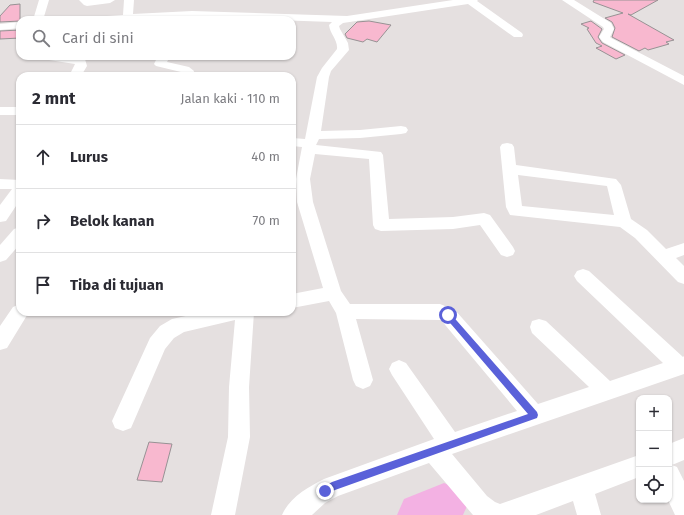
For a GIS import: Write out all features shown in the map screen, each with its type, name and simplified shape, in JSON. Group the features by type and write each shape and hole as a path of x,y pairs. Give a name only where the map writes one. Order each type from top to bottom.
{"street":[{"path":"39,16 44,0"},
{"path":"84,0 87,2 110,0"},
{"path":"128,16 129,0"},
{"path":"363,380 345,311 333,293 298,179 311,142 323,76 326,70 344,50 344,44 335,32 334,25 338,21 364,12 471,0 518,35"},
{"path":"567,0 607,25 609,29 604,37 607,40 684,81"},
{"path":"144,16 170,13 230,10 347,18"},
{"path":"0,27 16,26"},
{"path":"72,60 81,61 81,66 77,72"},
{"path":"161,60 160,64 185,69 188,72"},
{"path":"0,111 16,111"},
{"path":"296,142 311,142 360,134 401,130"},
{"path":"311,142 376,155 381,225 453,223 484,219 507,251"},
{"path":"507,147 514,207 516,211 624,222 636,230 684,277"},
{"path":"510,169 611,182 614,184 624,222"},
{"path":"0,184 16,185"},
{"path":"0,217 16,195"},
{"path":"0,256 16,237"},
{"path":"663,256 684,249"},
{"path":"294,515 317,495 332,487 444,453 534,415 682,365 583,276"},
{"path":"296,300 333,293"},
{"path":"345,311 440,312 448,315 534,415"},
{"path":"0,342 17,316"},
{"path":"123,422 157,344 167,332 179,325 221,316"},
{"path":"223,515 239,437 239,387 245,316"},
{"path":"538,327 607,391"},
{"path":"399,369 444,453 474,498 489,514 498,515"},
{"path":"672,454 684,449"},
{"path":"503,515 636,467"},
{"path":"672,482 684,508"},
{"path":"581,487 589,515"}],"building":[{"path":"594,0 658,0 631,15 628,14 674,40 666,42 669,44 648,50 645,48 639,51 612,37 615,28 612,22 605,18 623,13 593,2"},
{"path":"20,4 20,16 16,16 16,21 0,22 0,16 10,5"},
{"path":"369,21 391,25 377,42 367,39 363,42 347,38 345,34 357,22"},
{"path":"591,21 602,29 598,37 602,43 625,55 616,59 596,48 602,46 596,43 587,29 589,28 581,24"},
{"path":"16,30 16,38 0,39 0,31"},
{"path":"149,442 172,444 162,482 137,480"}],"waterway":[{"path":"420,515 444,506"}],"route":[{"path":"325,491 332,487 450,444 534,415 448,315"}]}
